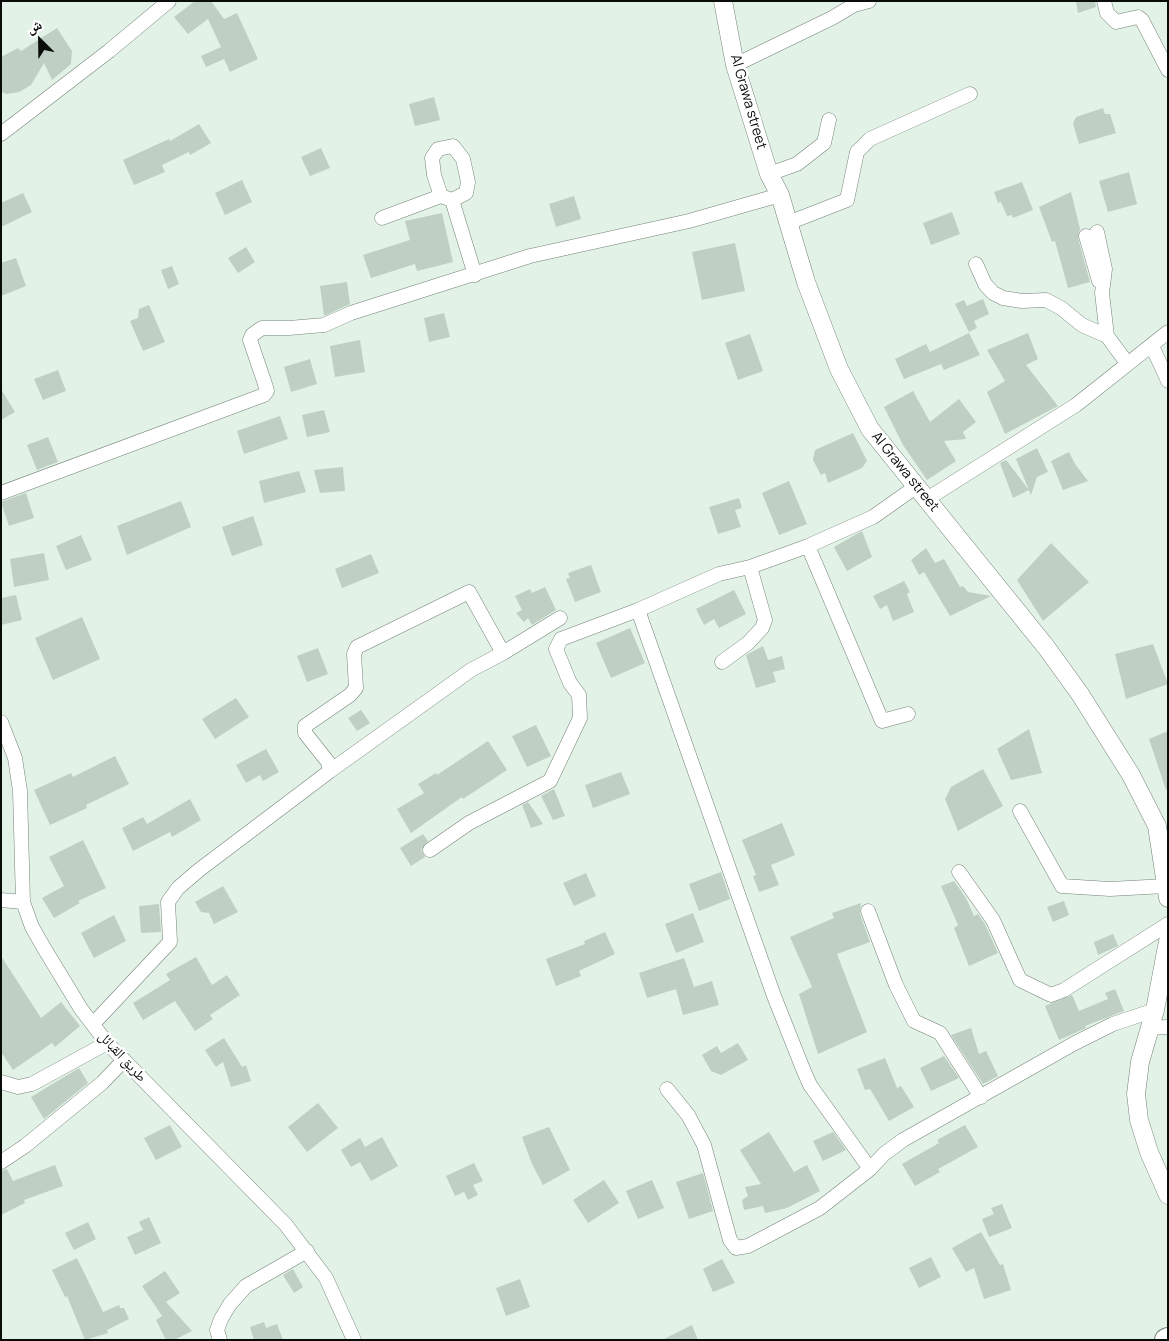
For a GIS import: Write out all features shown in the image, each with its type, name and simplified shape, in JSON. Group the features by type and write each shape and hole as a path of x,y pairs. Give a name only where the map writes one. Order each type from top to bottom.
{"street":[{"path":"1,134 109,51 169,1"},
{"name":"Al Grawa street","path":"723,1 735,64 769,174 780,195 806,282 839,369 870,430 1046,647 1080,694 1131,775 1157,826 1167,892"},
{"path":"735,64 832,18 854,5 869,1"},
{"path":"1104,1 1107,13 1116,22 1138,17 1142,20 1168,70"},
{"path":"788,223 847,200 857,152 870,138 970,94"},
{"path":"769,174 797,164 824,143 829,120"},
{"path":"1,493 264,395 267,391 266,384 250,340 258,330 270,327 289,328 324,325 351,313 530,256 689,221 780,195"},
{"path":"382,218 446,198 475,275"},
{"path":"1092,234 1105,269 1102,293 1107,336"},
{"path":"976,264 985,284 993,293 1003,298 1022,301 1046,300 1061,308 1082,325 1107,336 1127,363"},
{"path":"430,850 469,823 550,781 580,718 580,695 570,682 556,649 561,640 638,610 719,574 750,567 808,546 873,517 922,492 1076,405 1168,332"},
{"path":"1152,346 1168,381"},
{"path":"808,546 882,721 908,714"},
{"path":"722,662 748,643 762,628 765,620 750,567"},
{"path":"330,771 328,762 307,736 304,729 308,723 350,695 356,688 354,654 357,647 469,592 503,653"},
{"path":"638,610 774,996 810,1085 870,1169"},
{"path":"93,1024 170,942 168,905 174,893 199,870 330,771 471,670 560,618"},
{"name":"طريق القبائل","path":"1,722 15,758 20,791 23,902 32,928 107,1043 257,1192 307,1251 326,1278 354,1340"},
{"path":"1020,811 1062,886 1167,892"},
{"path":"959,872 993,920 1020,980 1051,995 1064,990 1168,924"},
{"path":"1,900 23,902"},
{"path":"868,911 896,985 914,1021 940,1033 981,1097"},
{"path":"1168,941 1155,1010 1140,1062 1136,1094 1140,1120 1149,1152 1168,1195"},
{"path":"667,1089 688,1115 704,1145 730,1240 736,1248 748,1246 820,1208 870,1169 884,1154 903,1140 1075,1043 1114,1024 1155,1010"},
{"path":"1149,1028 1168,1028"},
{"path":"1,1082 18,1087 32,1084 107,1043"},
{"path":"1,1162 96,1089 124,1060"},
{"path":"220,1340 217,1330 221,1319 230,1304 246,1286 307,1251"}],"building":[{"path":"195,1 211,1 224,19 237,13 258,59 230,72 224,59 206,67 201,56 221,47 208,19 188,34 174,17"},
{"path":"1076,1 1095,1 1096,7 1078,13"},
{"path":"57,28 72,51 71,64 52,80 44,63 31,85 19,92 7,94 1,92 1,57 18,48 21,51"},
{"path":"434,97 440,120 415,126 409,104"},
{"path":"1103,108 1105,114 1110,114 1116,133 1079,144 1073,123 1076,117"},
{"path":"199,124 211,143 190,155 189,152 162,165 165,172 134,185 123,160 169,139 170,141"},
{"path":"321,148 330,168 310,176 301,157"},
{"path":"1129,172 1137,204 1108,212 1099,181"},
{"path":"242,180 252,202 225,215 215,193"},
{"path":"1022,182 1033,210 1013,218 1012,215 1007,216 1001,202 998,203 994,192"},
{"path":"1071,192 1080,229 1078,238 1090,282 1068,288 1055,241 1052,242 1039,207"},
{"path":"23,193 32,212 1,227 1,203"},
{"path":"574,196 581,219 556,227 549,204"},
{"path":"952,212 960,234 931,245 923,223"},
{"path":"442,213 453,262 417,271 415,264 371,278 363,255 410,240 405,221"},
{"path":"735,243 745,291 702,300 692,252"},
{"path":"246,247 255,262 238,273 228,258"},
{"path":"16,258 26,286 1,296 1,263"},
{"path":"172,266 179,284 168,289 161,270"},
{"path":"347,282 350,304 324,316 320,286"},
{"path":"983,299 989,314 974,321 977,328 969,332 955,304 964,300 967,306"},
{"path":"149,305 165,342 143,351 130,321 138,318 139,309"},
{"path":"444,313 450,337 429,342 424,318"},
{"path":"969,333 980,355 944,370 941,364 904,379 895,359 926,344 930,352"},
{"path":"1028,333 1038,359 1026,365 1058,406 1005,434 987,392 1005,381 987,350"},
{"path":"750,334 763,371 738,380 725,343"},
{"path":"360,340 365,372 335,377 330,346"},
{"path":"310,359 317,384 291,392 284,367"},
{"path":"58,370 66,391 43,400 34,379"},
{"path":"1,389 15,412 1,420"},
{"path":"913,391 930,422 959,399 976,422 963,432 966,439 944,441 956,461 927,480 903,445 884,407"},
{"path":"324,410 330,432 307,437 302,415"},
{"path":"280,416 288,439 244,454 237,431"},
{"path":"853,433 867,461 862,468 828,483 825,473 821,475 813,460 815,450"},
{"path":"48,437 58,462 37,470 27,445"},
{"path":"1037,448 1048,472 1037,477 1031,495 1016,459"},
{"path":"1069,452 1075,464 1088,481 1063,490 1051,461"},
{"path":"1006,460 1029,490 1013,498 1000,463"},
{"path":"343,467 345,491 320,493 314,470"},
{"path":"299,471 306,492 264,503 259,481"},
{"path":"789,481 807,524 779,535 762,493"},
{"path":"26,493 34,518 9,526 1,502"},
{"path":"739,498 742,508 735,510 741,527 718,534 709,507"},
{"path":"181,501 191,527 127,555 117,526"},
{"path":"253,516 263,545 232,556 222,527"},
{"path":"862,531 872,557 847,571 834,547"},
{"path":"81,535 92,560 66,570 56,546"},
{"path":"1051,543 1089,582 1043,621 1017,580"},
{"path":"926,548 935,563 944,559 960,587 963,586 968,592 991,596 950,616 924,572 919,575 911,560"},
{"path":"44,553 49,580 14,587 10,559"},
{"path":"371,554 379,573 342,588 335,569"},
{"path":"591,565 601,592 575,602 566,579 570,578 568,573"},
{"path":"904,581 910,592 907,594 914,612 893,621 887,605 880,609 873,596"},
{"path":"545,587 556,610 532,625 528,618 524,622 516,613 522,610 515,596 530,589 532,593"},
{"path":"734,590 746,614 719,628 714,619 704,625 696,609"},
{"path":"16,595 22,620 1,625 1,598"},
{"path":"82,617 100,659 53,680 35,638"},
{"path":"630,628 645,663 611,678 596,643"},
{"path":"1153,644 1168,684 1126,699 1115,654"},
{"path":"763,646 768,660 782,656 785,669 773,672 776,682 756,688 746,655"},
{"path":"318,648 328,674 307,682 297,656"},
{"path":"236,698 249,717 215,739 202,719"},
{"path":"361,710 370,723 357,731 348,718"},
{"path":"536,725 551,756 527,767 512,736"},
{"path":"1029,729 1042,773 1011,780 997,749"},
{"path":"1168,731 1168,789 1166,790 1149,739"},
{"path":"488,741 507,770 463,799 462,797 411,833 397,809 424,793 418,784 436,773 437,775"},
{"path":"266,749 279,772 263,781 260,775 246,783 236,765"},
{"path":"115,756 129,784 86,805 87,808 50,825 34,790 71,773 73,777"},
{"path":"983,769 1003,806 958,831 945,799 951,787"},
{"path":"621,772 630,794 593,808 585,785"},
{"path":"554,789 565,816 553,820 541,796"},
{"path":"190,799 201,820 172,837 170,832 133,851 122,828 143,817 147,824"},
{"path":"528,802 543,824 531,828 522,805"},
{"path":"782,823 795,855 771,865 779,885 759,892 753,876 756,875 742,840"},
{"path":"423,834 428,841 421,850 425,857 411,866 400,848"},
{"path":"83,840 106,888 78,901 80,903 54,918 42,898 64,886 49,857"},
{"path":"721,872 730,899 699,911 689,884"},
{"path":"586,873 596,896 574,906 563,883"},
{"path":"954,881 966,898 974,916 978,914 985,924 998,953 969,966 954,928 958,925 941,886"},
{"path":"223,886 238,912 214,924 209,913 201,912 195,902"},
{"path":"1064,901 1069,915 1053,922 1047,907"},
{"path":"861,903 860,914 870,942 837,954 867,1032 818,1054 799,994 812,987 790,937 834,918 832,913"},
{"path":"159,904 161,932 141,933 139,906"},
{"path":"693,913 704,942 676,953 665,924"},
{"path":"114,915 126,941 94,958 81,933"},
{"path":"605,932 615,954 579,971 581,976 556,986 546,959 585,944 584,941"},
{"path":"1113,934 1118,946 1098,955 1094,942"},
{"path":"1,956 41,1018 61,1002 80,1026 55,1047 52,1043 13,1070 1,1052"},
{"path":"196,957 212,985 227,975 240,995 210,1015 213,1019 195,1031 175,1001 143,1020 133,1003 170,980 166,974"},
{"path":"684,958 694,987 712,981 719,1005 683,1015 676,989 647,998 639,973"},
{"path":"1115,989 1124,1011 1085,1026 1086,1028 1059,1040 1045,1006 1072,995 1079,1011 1108,999 1105,993"},
{"path":"971,1028 979,1054 986,1051 998,1076 983,1084 951,1035"},
{"path":"224,1038 242,1067 246,1065 251,1081 231,1087 223,1062 216,1067 205,1050"},
{"path":"738,1043 748,1060 721,1075 711,1071 702,1055 717,1046 721,1053"},
{"path":"944,1056 959,1078 931,1091 920,1068"},
{"path":"885,1058 897,1088 901,1086 914,1107 889,1121 870,1089 865,1090 857,1069"},
{"path":"79,1068 88,1083 44,1119 31,1097"},
{"path":"318,1103 338,1128 307,1152 288,1127"},
{"path":"170,1125 182,1147 156,1160 144,1138"},
{"path":"965,1125 978,1147 938,1169 940,1172 915,1186 902,1164 939,1143 937,1140"},
{"path":"549,1127 570,1170 543,1185 532,1164 522,1137"},
{"path":"769,1132 794,1172 807,1165 820,1191 787,1208 765,1213 763,1206 744,1210 742,1200 748,1196 745,1187 761,1184 740,1150"},
{"path":"833,1132 846,1150 823,1161 813,1141"},
{"path":"382,1137 398,1166 371,1181 360,1162 351,1167 341,1150 360,1138 365,1147"},
{"path":"474,1163 483,1181 473,1185 478,1195 468,1200 464,1192 455,1196 446,1176"},
{"path":"55,1165 63,1186 24,1200 25,1203 1,1215 1,1171 7,1169 13,1181"},
{"path":"703,1173 713,1211 689,1219 676,1182"},
{"path":"604,1180 619,1203 588,1223 573,1200"},
{"path":"652,1180 664,1208 638,1219 626,1191"},
{"path":"1002,1204 1012,1228 989,1237 982,1219 994,1214 991,1208"},
{"path":"149,1217 161,1243 135,1255 127,1237 143,1230 139,1222"},
{"path":"88,1222 96,1239 74,1250 65,1233"},
{"path":"981,1232 1000,1265 1003,1264 1011,1290 984,1299 974,1268 966,1272 952,1248"},
{"path":"931,1257 941,1277 919,1288 909,1268"},
{"path":"77,1258 103,1312 119,1305 120,1308 124,1308 129,1319 107,1330 108,1333 85,1340 67,1296 65,1297 52,1270"},
{"path":"722,1259 735,1283 713,1292 703,1269"},
{"path":"293,1269 303,1287 294,1293 283,1275"},
{"path":"165,1271 180,1293 166,1302 192,1331 174,1340 166,1340 156,1320 162,1316 142,1286"},
{"path":"520,1279 530,1307 506,1316 496,1288"},
{"path":"264,1322 266,1328 277,1324 283,1340 254,1340 250,1327"},
{"path":"692,1325 698,1340 662,1340"}]}
